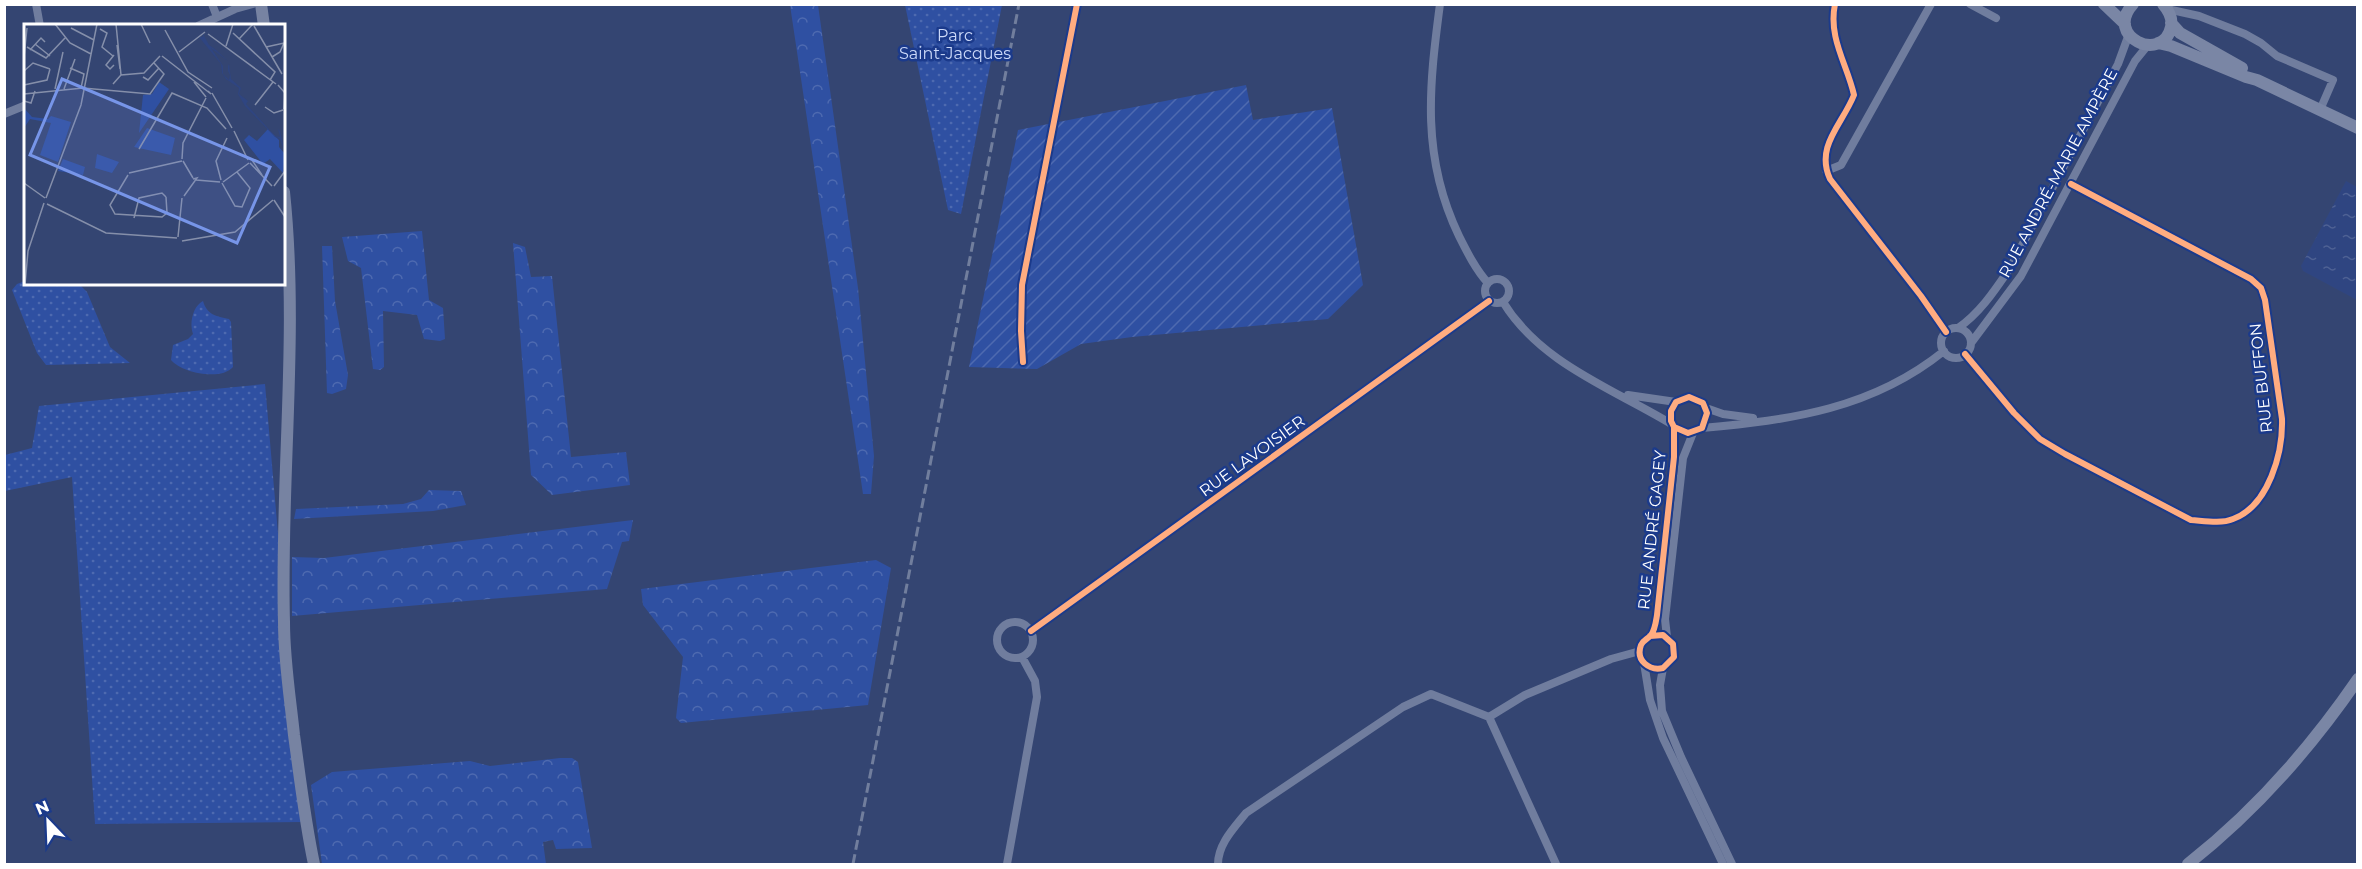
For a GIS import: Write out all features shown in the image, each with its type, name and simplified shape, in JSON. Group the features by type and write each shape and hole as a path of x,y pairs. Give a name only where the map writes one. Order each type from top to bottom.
{"main road":[{"path":"261,4 264,24"},
{"path":"2104,4 2127,29 2134,41 2171,46 2257,80 2358,128"},
{"path":"2127,29 2127,12 2133,4"},
{"path":"2165,7 2172,23 2180,33 2248,71 2257,80"},
{"path":"2153,44 2166,36 2172,23"},
{"path":"285,206 289,262 289,320 284,640 302,791 314,864"},
{"path":"2188,864 2214,843 2269,791 2318,735 2358,680"},
{"path":"2199,864 2263,808 2294,775 2358,690"}],"street":[{"path":"36,4 40,24"},
{"path":"212,4 217,17"},
{"path":"202,24 253,4"},
{"path":"1023,362 1021,331 1023,285 1077,4"},
{"path":"1440,4 1430,86 1433,149 1442,191 1456,230 1488,283"},
{"path":"1835,4 1832,20 1834,40 1845,62 1854,95 1827,145 1824,158 1826,171 1946,332 1942,339 1944,351 1952,357 1965,354"},
{"path":"1826,171 1840,165 1931,4"},
{"path":"1970,4 1996,18"},
{"path":"2165,7 2193,14 2244,34 2261,43 2277,56 2333,80 2320,110"},
{"name":"RUE ANDRÉ-MARIE AMPÈRE","path":"1946,332 1958,328 1972,317 2010,268 2126,48 2127,29"},
{"name":"RUE ANDRÉ-MARIE AMPÈRE","path":"1965,354 2021,276 2135,61 2153,44"},
{"path":"4,114 24,106"},
{"name":"RUE BUFFON","path":"1965,354 2014,413 2040,439 2192,520 2213,522 2233,520 2247,511 2259,498 2268,482 2282,435 2265,300 2261,288 2251,279 2071,184"},
{"path":"1499,279 1506,284 1509,295 1503,302 1496,304 1489,301 1485,294 1488,283 1499,279"},
{"name":"RUE LAVOISIER","path":"1031,631 1489,301"},
{"path":"1503,302 1524,329 1558,359 1598,384 1619,393 1683,433 1693,433 1702,428 1811,414 1857,401 1894,384 1944,351"},
{"path":"1958,328 1966,332 1971,343"},
{"path":"1619,393 1676,402 1684,398 1694,398 1706,408 1723,414 1766,420"},
{"path":"1674,426 1670,416 1676,402"},
{"path":"1702,428 1707,419 1706,408"},
{"name":"RUE ANDRÉ GAGEY","path":"1650,636 1657,615 1674,457 1674,426"},
{"name":"RUE ANDRÉ GAGEY","path":"1667,637 1665,619 1683,458 1693,433"},
{"path":"1014,622 1024,624 1031,631 1032,646 1022,657 1011,658 1002,652 997,643 998,633 1004,625 1014,622"},
{"path":"1644,663 1653,669 1664,668 1671,662 1675,653 1673,644 1667,637 1659,634 1650,636 1643,642 1640,651 1650,700 1663,738 1723,864"},
{"path":"1489,717 1525,694 1611,659 1640,651"},
{"path":"1006,864 1037,697 1035,681 1022,657"},
{"path":"1664,668 1660,685 1662,711 1681,757 1732,864"},
{"path":"1218,864 1218,855 1228,835 1246,813 1403,707 1431,694 1489,717 1556,864"}],"green space":[{"path":"790,5 818,5 858,288 874,456 871,494 863,494"},
{"name":"Parc Saint-Jacques","path":"905,5 1002,5 961,214 948,210"},
{"path":"1246,85 1253,120 1332,108 1363,285 1328,319 1132,337 1081,344 1037,369 969,367 1018,130"},
{"path":"422,231 429,300 443,308 445,339 440,341 424,339 417,315 383,311 384,367 380,370 373,369 361,268 348,261 342,237"},
{"path":"513,243 525,247 531,277 552,276 571,457 626,452 630,485 552,495 531,475"},
{"path":"322,246 332,246 335,301 348,375 346,389 332,394 327,393"},
{"path":"24,281 24,285 80,285 87,292 110,347 130,363 46,365 37,353 12,290 17,284"},
{"path":"203,301 210,312 229,319 231,322 233,367 220,374 192,372 176,365 171,360 173,345 188,339 193,334 191,325 193,315"},
{"path":"265,384 303,822 95,824 72,477 5,491 5,455 32,448 39,406"},
{"path":"429,490 461,491 466,505 433,511 294,519 296,509 403,504 421,499"},
{"path":"633,520 629,541 622,542 607,589 292,616 292,557 324,558"},
{"path":"876,560 891,568 868,705 681,723 676,718 683,657 643,605 641,589"},
{"path":"572,758 578,762 592,848 556,849 553,840 543,842 546,864 322,864 311,785 332,772 470,761 490,766"}],"water":[{"path":"2346,181 2357,187 2357,300 2303,271 2301,266"}],"railway":[{"path":"853,864 1019,4"}],"cycle path":[{"path":"1023,362 1022,285 1077,4"},
{"path":"1835,4 1836,40 1854,95 1828,146 1826,167 1830,179 1921,296 1946,332"},
{"path":"1965,354 2014,413 2040,439 2191,520 2218,522 2233,519 2256,503 2265,490 2280,447 2282,419 2265,300 2261,288 2251,279 2071,184"},
{"path":"1031,631 1489,301"},
{"path":"1650,636 1663,635 1673,644 1674,657 1663,668 1653,668 1645,664 1640,651 1642,643 1652,633 1657,615 1674,457 1674,427 1671,421 1671,411 1676,402 1689,397 1703,403 1707,413 1702,428 1688,433 1674,427"}]}
